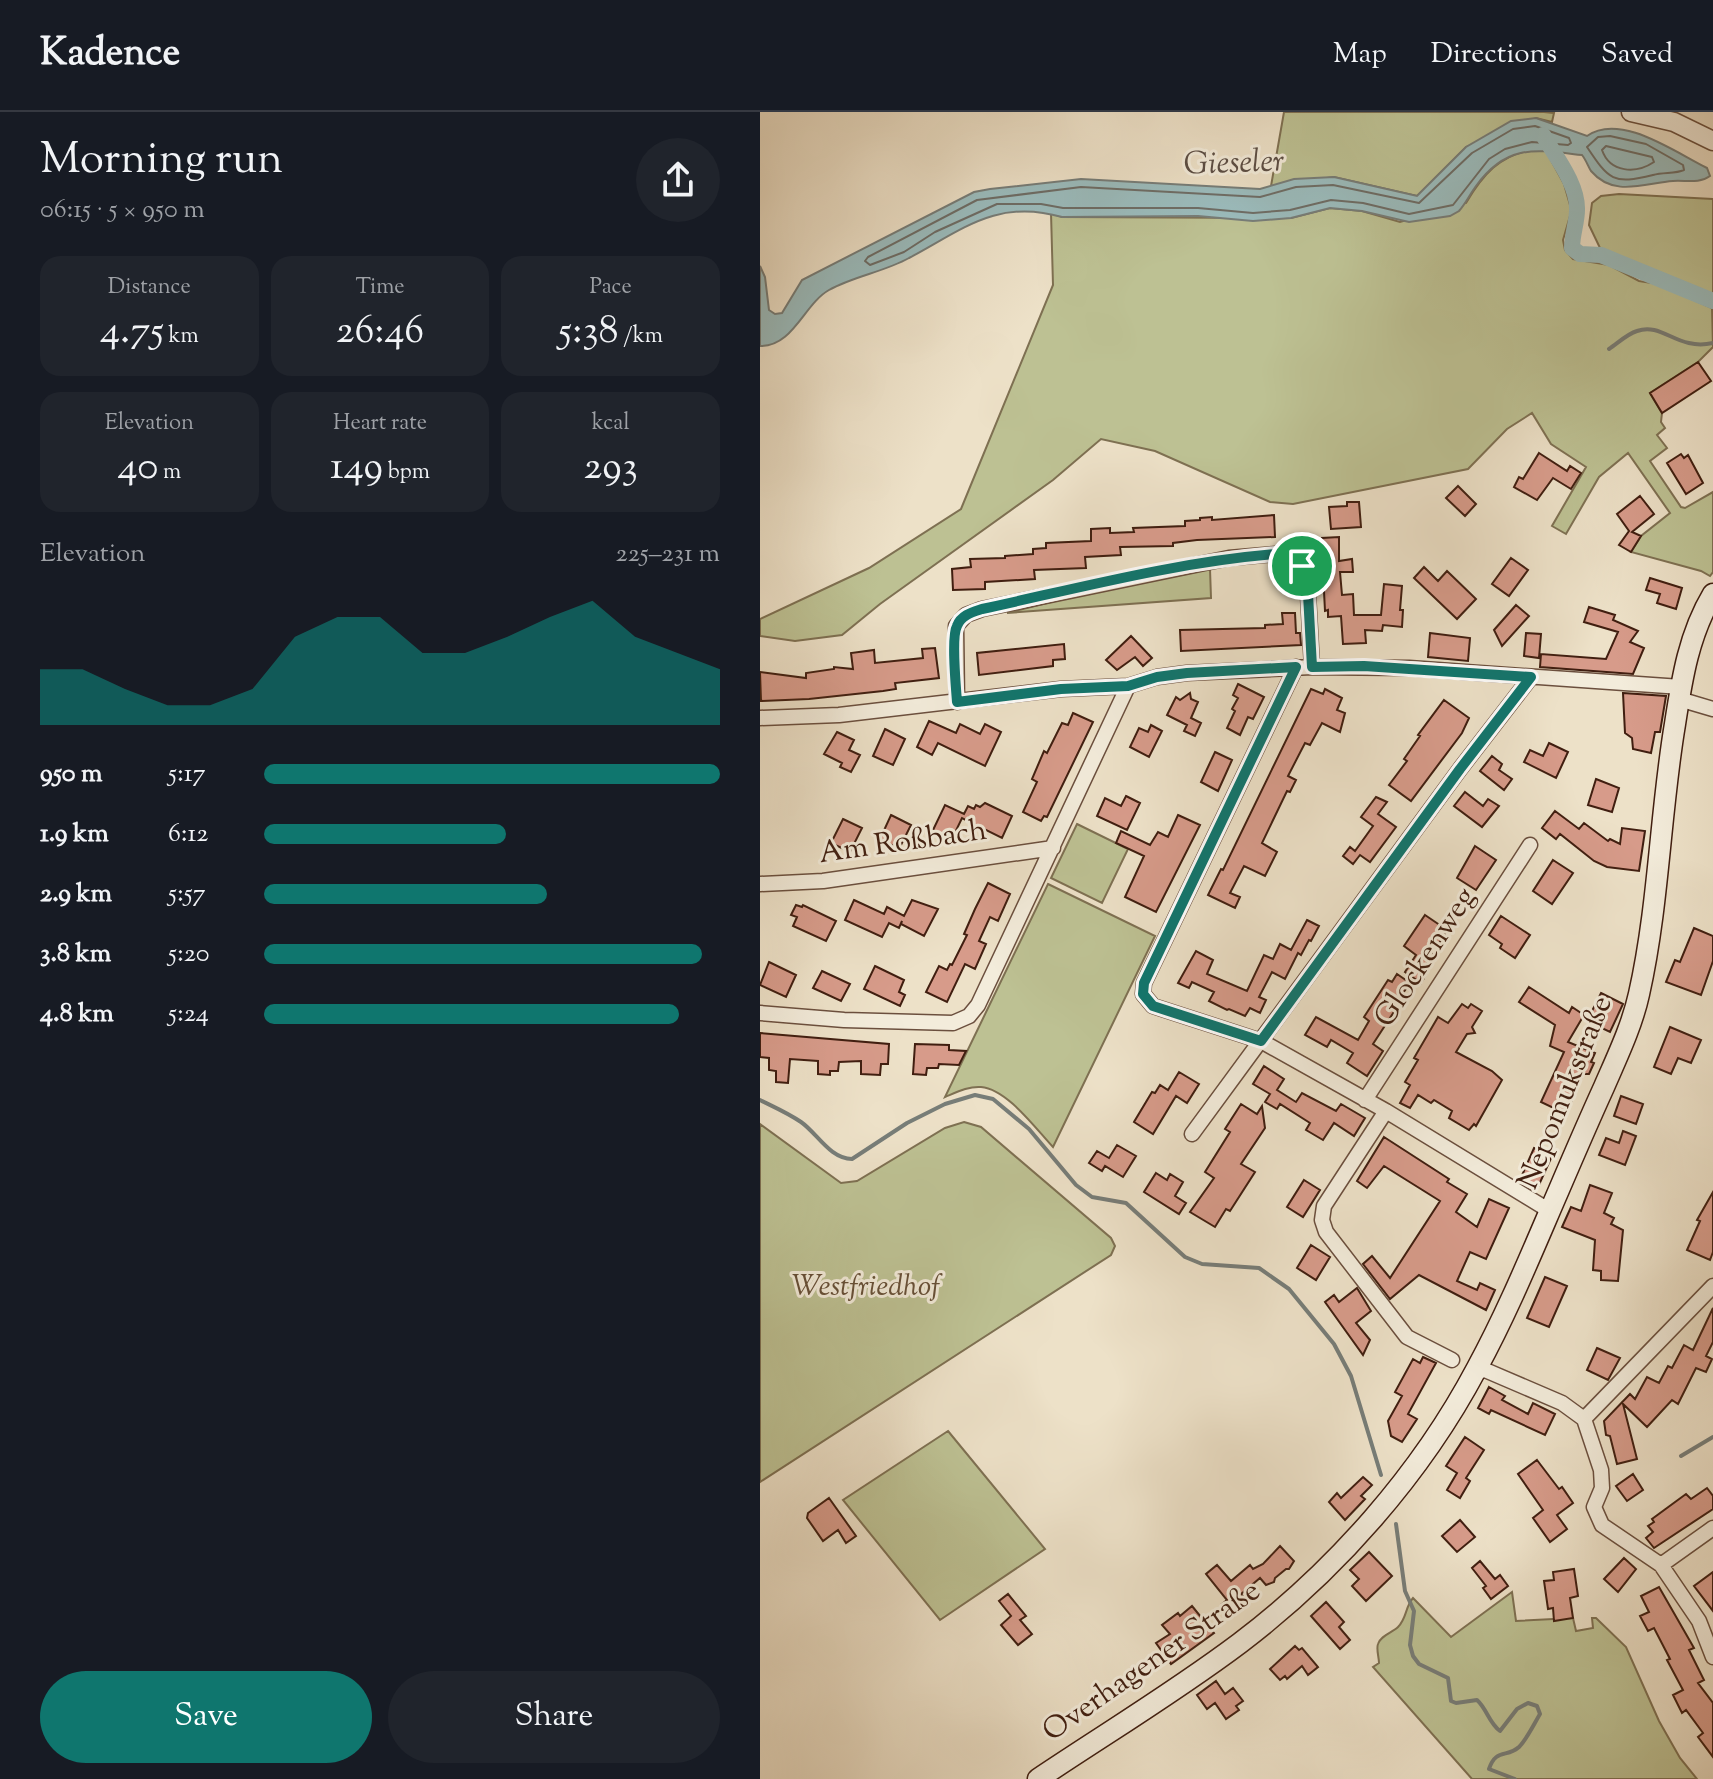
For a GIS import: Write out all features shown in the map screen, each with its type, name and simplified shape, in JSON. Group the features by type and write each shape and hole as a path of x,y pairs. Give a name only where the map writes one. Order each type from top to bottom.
{"main road":[{"name":"Nepomukstraße","path":"1398,1487 1476,1372 1526,1267 1625,1038 1639,996 1688,650 1713,594"},
{"name":"Overhagener Straße","path":"1038,1779 1240,1643 1330,1564 1398,1487"}],"street":[{"path":"1631,112 1674,122 1713,141"},
{"path":"957,702 956,626 966,615 1229,558 1276,554 1293,559 1302,566 1307,576 1312,667"},
{"path":"760,718 839,715 1061,689 1128,686 1157,677 1187,673 1296,667 1394,667 1531,677 1680,693 1713,709"},
{"path":"1296,667 1144,983 1143,994 1153,1006 1261,1041 1386,1111 1550,1211"},
{"path":"1192,1134 1531,677"},
{"path":"760,1013 844,1020 953,1023 969,1016 978,1005 1128,686"},
{"name":"Glockenweg","path":"1365,1100 1530,845"},
{"name":"Am Roßbach","path":"760,884 823,881 1053,848"},
{"path":"1386,1111 1324,1206 1322,1220 1326,1232 1407,1337 1452,1360"},
{"path":"1584,1419 1713,1286"},
{"path":"1476,1372 1485,1370 1562,1403 1584,1419 1601,1470 1602,1488 1594,1507 1602,1525 1661,1565 1699,1621 1713,1657"},
{"path":"1661,1565 1713,1528"}],"green space":[{"path":"1284,112 1554,113 1552,122 1536,118 1466,147 1417,196 1334,177 1271,186"},
{"path":"1533,150 1546,151 1564,184 1570,216 1563,240 1565,250 1573,259 1609,265 1639,281 1658,284 1712,308 1713,347 1698,362 1650,393 1662,413 1661,422 1665,428 1657,435 1667,448 1650,461 1681,507 1685,508 1713,492 1713,572 1710,576 1631,552 1641,536 1670,513 1628,453 1599,477 1566,534 1552,526 1586,467 1551,444 1532,413 1507,429 1468,469 1293,504 1270,502 1155,451 1101,439 1053,480 880,604 842,635 795,641 760,636 760,619 869,568 961,509 1053,285 1051,213 1062,217 1291,218 1330,208 1362,211 1400,222 1466,203 1493,168 1511,156"},
{"path":"1619,194 1713,199 1713,294 1600,248 1589,225 1592,203 1601,196"},
{"path":"1210,569 1211,598 1007,613 1087,593"},
{"path":"1077,824 1128,849 1102,903 1051,878"},
{"path":"1048,884 1155,936 1053,1147 1011,1102 991,1089 972,1087 945,1097"},
{"name":"Westfriedhof","path":"964,1122 981,1127 1111,1238 1115,1246 1111,1255 760,1482 760,1124 841,1183 857,1181 945,1128"},
{"path":"948,1431 1045,1549 940,1620 843,1500"},
{"path":"1512,1592 1516,1621 1573,1618 1576,1631 1593,1628 1592,1618 1596,1618 1626,1647 1659,1721 1680,1758 1697,1779 1472,1779 1373,1667 1379,1663 1377,1646 1382,1638 1401,1624 1413,1598 1451,1637"}],"water":[{"path":"1536,118 1587,136 1600,130 1615,129 1648,137 1707,168 1710,176 1697,181 1620,187 1600,179 1582,155 1536,151 1523,152 1499,162 1476,186 1459,211 1450,216 1409,222 1362,211 1330,208 1291,218 1253,221 1198,216 1062,217 1018,211 999,214 964,228 899,263 829,290 781,340 760,346 760,266 765,277 769,310 775,314 782,313 802,280 974,192 1081,179 1260,189 1294,179 1334,177 1417,196 1466,147 1511,121"}],"building":[{"path":"1698,362 1711,381 1662,413 1650,393"},
{"path":"1539,453 1567,471 1570,466 1581,473 1571,489 1553,478 1537,500 1514,487 1519,477 1523,479"},
{"path":"1681,454 1684,458 1688,455 1703,483 1686,494 1667,463"},
{"path":"1458,486 1476,504 1465,516 1446,498"},
{"path":"1640,496 1654,514 1632,532 1641,536 1631,552 1619,545 1629,531 1617,514"},
{"path":"1347,502 1359,502 1361,527 1331,529 1329,507 1347,506"},
{"path":"1274,515 1275,537 1197,540 1173,543 1173,546 1120,547 1121,555 1085,557 1086,568 1034,570 1035,579 985,582 985,589 953,590 952,569 971,567 970,559 1033,554 1033,549 1046,548 1046,543 1091,541 1091,529 1110,528 1110,533 1134,532 1133,528 1185,526 1185,521 1200,518 1212,517 1212,520"},
{"path":"1339,537 1339,561 1352,559 1353,572 1340,572 1342,595 1353,594 1354,615 1381,615 1384,584 1402,586 1402,627 1383,625 1382,631 1365,630 1366,643 1343,644 1341,616 1328,617 1323,572 1316,572 1312,564 1323,563 1322,538"},
{"path":"1511,558 1528,570 1509,596 1492,584"},
{"path":"1424,567 1438,581 1447,571 1476,599 1457,619 1414,578"},
{"path":"1650,578 1682,588 1676,609 1657,603 1660,594 1646,590"},
{"path":"1516,605 1529,616 1502,646 1494,630"},
{"path":"1589,607 1615,615 1613,620 1638,631 1630,642 1644,648 1633,674 1540,667 1541,654 1606,659 1618,632 1584,622"},
{"path":"1282,613 1295,613 1296,633 1300,633 1301,645 1181,651 1180,630 1265,628 1265,625 1283,624"},
{"path":"1430,633 1470,638 1468,661 1428,657"},
{"path":"1526,633 1541,634 1539,658 1524,656"},
{"path":"1131,636 1152,658 1143,666 1135,657 1117,670 1106,660"},
{"path":"1064,644 1065,659 1053,660 1053,666 979,675 977,653"},
{"path":"935,648 939,678 895,683 896,689 883,691 761,701 760,672 806,678 806,673 834,667 853,669 851,653 874,650 875,663 923,658 922,649"},
{"path":"1238,684 1264,697 1253,719 1248,717 1240,735 1227,728 1235,711 1232,709 1238,698 1233,695"},
{"path":"1311,689 1323,694 1325,689 1342,698 1337,710 1345,713 1340,732 1322,723 1310,745 1305,743 1288,776 1296,780 1290,792 1287,791 1262,843 1277,852 1265,876 1244,866 1230,893 1240,897 1235,908 1208,895"},
{"path":"1190,693 1191,699 1198,702 1191,718 1201,723 1195,736 1184,731 1187,725 1167,715 1176,697 1180,700"},
{"path":"1623,693 1666,696 1660,732 1655,732 1651,753 1633,749 1632,738 1625,733"},
{"path":"1444,700 1469,718 1462,733 1411,801 1389,785 1407,761 1404,759 1418,735"},
{"path":"1073,713 1093,722 1047,817 1044,816 1041,821 1023,812 1037,782 1032,779 1044,751 1047,753 1062,723 1068,725"},
{"path":"929,721 956,733 960,724 980,734 985,724 1001,732 985,766 938,743 932,755 917,747"},
{"path":"1151,725 1162,731 1149,757 1130,747 1139,728 1148,732"},
{"path":"885,729 905,739 893,765 873,756"},
{"path":"837,732 854,740 849,750 860,755 851,772 840,767 842,763 824,754"},
{"path":"1549,743 1568,752 1556,778 1524,762 1530,750 1543,756"},
{"path":"1215,752 1232,760 1218,791 1201,782"},
{"path":"1492,756 1502,764 1499,770 1512,779 1504,790 1480,771"},
{"path":"1596,779 1619,788 1612,812 1588,805"},
{"path":"1465,792 1483,806 1488,799 1499,806 1482,827 1454,806"},
{"path":"1126,796 1140,803 1127,830 1097,816 1105,798 1121,806"},
{"path":"1376,797 1387,802 1378,814 1396,827 1370,862 1360,855 1353,864 1343,856 1350,847 1355,851 1373,826 1361,817"},
{"path":"985,803 1012,816 1002,838 962,818 952,839 933,830 945,805 964,814 968,806 974,809 976,805 980,807"},
{"path":"1555,811 1579,829 1584,823 1608,841 1610,839 1620,844 1622,828 1645,831 1639,871 1607,867 1594,861 1560,834 1556,839 1542,828"},
{"path":"891,815 911,825 899,849 880,839"},
{"path":"1178,815 1200,825 1156,912 1125,897 1144,856 1116,843 1121,831 1150,845 1158,832 1168,837"},
{"path":"843,819 862,828 850,852 831,843"},
{"path":"1475,846 1496,860 1476,890 1457,878"},
{"path":"1553,860 1573,873 1552,904 1533,891"},
{"path":"988,883 1010,894 998,921 990,917 979,941 986,944 975,969 965,964 947,1002 926,992 939,966 947,970 952,965"},
{"path":"854,900 884,914 887,907 904,916 912,900 938,909 924,936 901,924 902,921 899,928 889,923 882,937 845,920"},
{"path":"796,905 803,905 836,921 826,941 793,926 797,917 791,915"},
{"path":"1425,915 1447,930 1423,970 1427,973 1421,983 1405,972 1416,955 1404,946"},
{"path":"1501,916 1530,935 1515,958 1500,948 1502,944 1489,935"},
{"path":"1307,920 1319,926 1301,955 1298,953 1285,979 1272,972 1259,997 1266,1000 1260,1013 1250,1008 1245,1016 1227,1010 1209,1001 1214,992 1192,982 1189,988 1178,983 1196,951 1213,960 1207,974 1247,991 1264,955 1273,959 1280,944 1291,950"},
{"path":"1694,928 1713,936 1713,961 1701,995 1666,982 1675,960 1680,962"},
{"path":"769,962 796,975 786,997 760,985"},
{"path":"875,966 904,980 899,992 905,995 900,1006 864,989"},
{"path":"822,971 850,984 841,1001 813,988"},
{"path":"1397,974 1410,983 1373,1044 1383,1051 1367,1076 1347,1063 1353,1053 1331,1040 1327,1047 1305,1035 1316,1017 1358,1040 1369,1021 1364,1017 1388,980 1392,982"},
{"path":"1529,987 1569,1013 1572,1007 1584,1015 1568,1042 1595,1053 1591,1062 1594,1063 1589,1074 1583,1074 1566,1114 1541,1102 1564,1052 1550,1046 1555,1025 1519,1002"},
{"path":"1601,993 1623,1004 1610,1032 1587,1021"},
{"path":"1462,1004 1468,1008 1471,1004 1482,1011 1472,1027 1475,1033 1467,1034 1456,1052 1492,1071 1502,1080 1476,1126 1474,1124 1469,1130 1449,1118 1452,1111 1434,1100 1431,1103 1418,1095 1410,1108 1400,1103 1410,1085 1405,1082 1418,1060 1414,1058 1438,1017 1448,1023"},
{"path":"1670,1027 1701,1040 1691,1063 1678,1058 1671,1074 1654,1067"},
{"path":"760,1033 889,1044 888,1064 881,1064 880,1075 861,1074 861,1061 839,1062 838,1071 830,1071 830,1075 818,1074 818,1061 790,1059 788,1083 776,1082 776,1071 769,1070 769,1058 760,1057"},
{"path":"915,1044 949,1045 949,1050 966,1051 959,1065 939,1064 938,1068 927,1068 926,1075 913,1074"},
{"path":"1264,1066 1284,1079 1277,1090 1296,1102 1302,1093 1336,1111 1341,1104 1365,1118 1354,1136 1334,1123 1323,1140 1306,1130 1310,1123 1280,1104 1277,1109 1265,1102 1270,1094 1253,1084"},
{"path":"1179,1072 1199,1084 1187,1103 1176,1096 1153,1134 1134,1122 1152,1092 1155,1093 1160,1085 1168,1090"},
{"path":"1621,1096 1643,1104 1636,1124 1614,1116"},
{"path":"1241,1104 1257,1114 1262,1106 1265,1128 1241,1164 1255,1172 1230,1211 1226,1209 1215,1227 1190,1212 1214,1178 1205,1172 1230,1132 1225,1129"},
{"path":"1623,1131 1636,1136 1625,1165 1599,1155 1606,1138 1619,1143"},
{"path":"1384,1137 1467,1194 1456,1212 1477,1227 1489,1199 1509,1208 1486,1259 1470,1252 1457,1281 1477,1290 1480,1283 1495,1290 1486,1310 1419,1275 1390,1299 1363,1264 1372,1256 1390,1278 1440,1201 1384,1166 1367,1188 1357,1181"},
{"path":"1117,1145 1136,1156 1123,1177 1105,1166 1102,1171 1089,1163 1097,1151 1109,1158"},
{"path":"1534,1148 1552,1156 1538,1187 1520,1180"},
{"path":"1156,1173 1167,1180 1170,1174 1183,1182 1175,1196 1186,1203 1179,1214 1144,1192"},
{"path":"1304,1180 1320,1190 1303,1217 1287,1207"},
{"path":"1590,1185 1612,1193 1604,1213 1614,1218 1611,1224 1623,1230 1618,1281 1601,1280 1601,1271 1593,1270 1595,1240 1562,1227 1571,1207 1581,1211"},
{"path":"1713,1192 1713,1252 1710,1260 1687,1250 1700,1221 1697,1220"},
{"path":"1311,1245 1330,1257 1316,1280 1297,1268"},
{"path":"1545,1277 1567,1286 1549,1327 1527,1318"},
{"path":"1357,1288 1371,1311 1356,1323 1370,1340 1363,1355 1325,1302 1334,1295 1339,1302"},
{"path":"1713,1308 1713,1342 1706,1356 1712,1359 1706,1372 1696,1368 1678,1404 1672,1400 1647,1427 1623,1404 1637,1459 1617,1464 1604,1421 1630,1394 1635,1399 1647,1377 1659,1383 1668,1366 1672,1368 1684,1345 1693,1350"},
{"path":"1597,1348 1620,1358 1608,1380 1587,1370"},
{"path":"1423,1357 1436,1363 1408,1414 1417,1419 1402,1442 1391,1436 1388,1421 1402,1396 1395,1392 1413,1359 1420,1363"},
{"path":"1489,1387 1505,1396 1502,1400 1528,1414 1533,1403 1555,1414 1545,1435 1491,1410 1489,1414 1478,1408"},
{"path":"1465,1437 1484,1450 1466,1478 1470,1481 1460,1498 1447,1490 1457,1473 1446,1466"},
{"path":"1537,1460 1573,1503 1557,1515 1567,1529 1550,1542 1533,1518 1543,1510 1518,1474"},
{"path":"1633,1474 1643,1490 1627,1501 1616,1486"},
{"path":"1363,1477 1372,1485 1361,1496 1365,1499 1345,1520 1329,1502 1337,1493 1341,1498"},
{"path":"1707,1488 1713,1496 1713,1509 1654,1548 1646,1538 1653,1532 1648,1526 1654,1522 1652,1519 1686,1494 1691,1499"},
{"path":"829,1498 856,1536 846,1543 838,1530 823,1541 807,1518 808,1513"},
{"path":"1460,1520 1475,1537 1457,1552 1442,1536"},
{"path":"1280,1546 1294,1561 1289,1569 1266,1585 1260,1578 1241,1594 1248,1602 1231,1616 1222,1604 1227,1600 1206,1574 1217,1565 1231,1581 1250,1565 1253,1569 1263,1564"},
{"path":"1369,1552 1392,1576 1366,1601 1352,1586 1359,1579 1350,1570"},
{"path":"1624,1558 1636,1569 1618,1592 1604,1579"},
{"path":"1480,1561 1495,1579 1500,1575 1508,1586 1491,1599 1483,1588 1486,1586 1472,1568"},
{"path":"1574,1569 1578,1596 1570,1598 1573,1618 1554,1621 1553,1608 1548,1609 1544,1581 1554,1580 1553,1572"},
{"path":"1713,1572 1713,1611 1694,1586"},
{"path":"1659,1587 1694,1648 1689,1650 1704,1680 1698,1683 1713,1703 1713,1757 1698,1737 1703,1733 1686,1710 1682,1713 1673,1695 1683,1690 1667,1660 1670,1659 1654,1628 1648,1631 1640,1616 1649,1612 1641,1596"},
{"path":"1008,1594 1026,1616 1020,1620 1032,1634 1018,1645 1001,1625 1011,1616 999,1601"},
{"path":"1326,1602 1344,1622 1339,1627 1350,1640 1340,1649 1311,1616"},
{"path":"1192,1606 1214,1633 1171,1664 1156,1643 1170,1634 1162,1625"},
{"path":"1295,1646 1299,1650 1302,1648 1318,1667 1308,1675 1302,1666 1287,1679 1285,1676 1280,1680 1270,1669"},
{"path":"1216,1681 1225,1694 1233,1688 1243,1701 1236,1706 1239,1710 1226,1719 1215,1703 1207,1709 1197,1695"}],"waterway":[{"path":"1543,135 1574,190 1577,210 1572,248 1580,254 1601,255 1713,301"},
{"path":"1609,349 1630,334 1646,329 1690,343 1713,343"},
{"path":"760,1100 801,1122 837,1155 852,1159 907,1123 945,1104 975,1095 993,1099 1029,1129 1076,1185 1092,1197 1126,1203 1185,1257 1202,1264 1259,1268 1289,1289 1334,1344 1351,1376 1381,1475"},
{"path":"1681,1456 1713,1437"},
{"path":"1396,1524 1405,1591 1414,1611 1410,1645 1419,1664 1448,1678 1451,1701 1477,1700 1500,1731 1517,1709 1528,1703 1537,1706 1540,1714 1522,1744 1495,1758 1489,1769 1515,1779"}],"route":[{"path":"1276,554 1293,559 1302,566 1307,576 1312,667 1364,666 1531,677 1261,1041 1153,1006 1143,994 1144,983 1296,667 1187,673 1142,680 1128,686 1061,689 957,702 956,626 966,615 982,609 1229,558 1276,554"}],"water label":[{"name":"Gieseler","path":"1234,164"}]}
